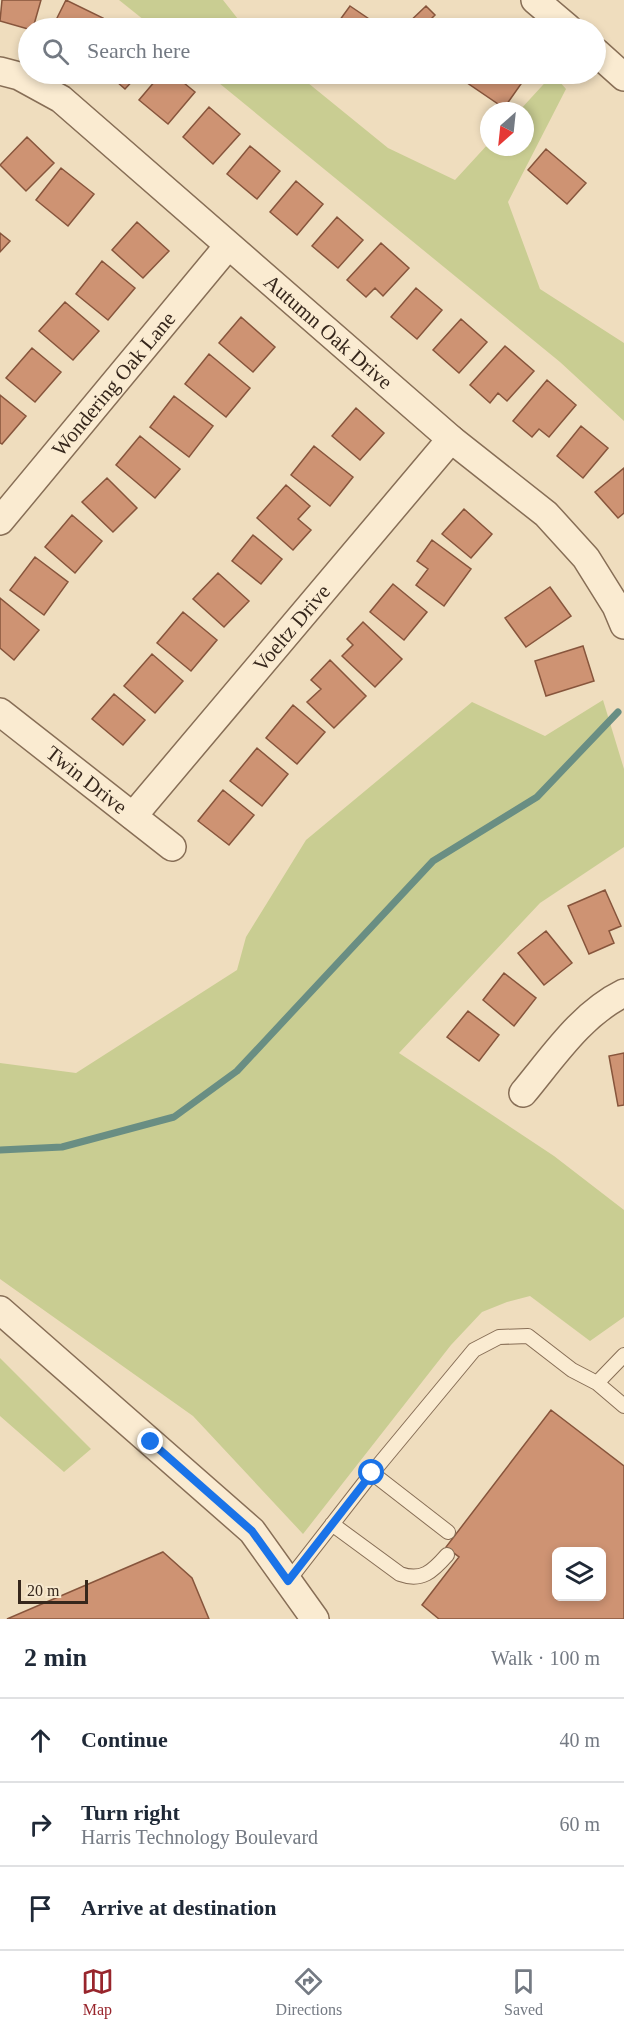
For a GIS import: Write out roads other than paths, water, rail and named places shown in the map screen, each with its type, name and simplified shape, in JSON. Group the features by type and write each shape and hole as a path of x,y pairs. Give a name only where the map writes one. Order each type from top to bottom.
{"street":[{"path":"535,0 556,18"},
{"path":"606,61 624,77"},
{"name":"Autumn Oak Drive","path":"0,71 18,76"},
{"name":"Autumn Oak Drive","path":"34,84 61,99 451,439 546,514 586,558 616,606 624,625"},
{"name":"Wondering Oak Lane","path":"0,521 228,246"},
{"name":"Voeltz Drive","path":"133,816 451,439"},
{"name":"Twin Drive","path":"0,712 172,847"},
{"path":"524,1094 582,1023 624,993"},
{"path":"0,1310 252,1531 315,1619"}],"lane":[{"path":"288,1581 372,1473 474,1350 498,1337 528,1336 572,1370 597,1383 624,1406"},
{"path":"597,1383 624,1354"},
{"path":"372,1473 448,1532"},
{"path":"332,1524 400,1574 411,1578 423,1576 434,1569 447,1555"}],"waterway":[{"path":"0,1150 62,1147 174,1117 237,1071 433,861 537,797 618,712"}]}
